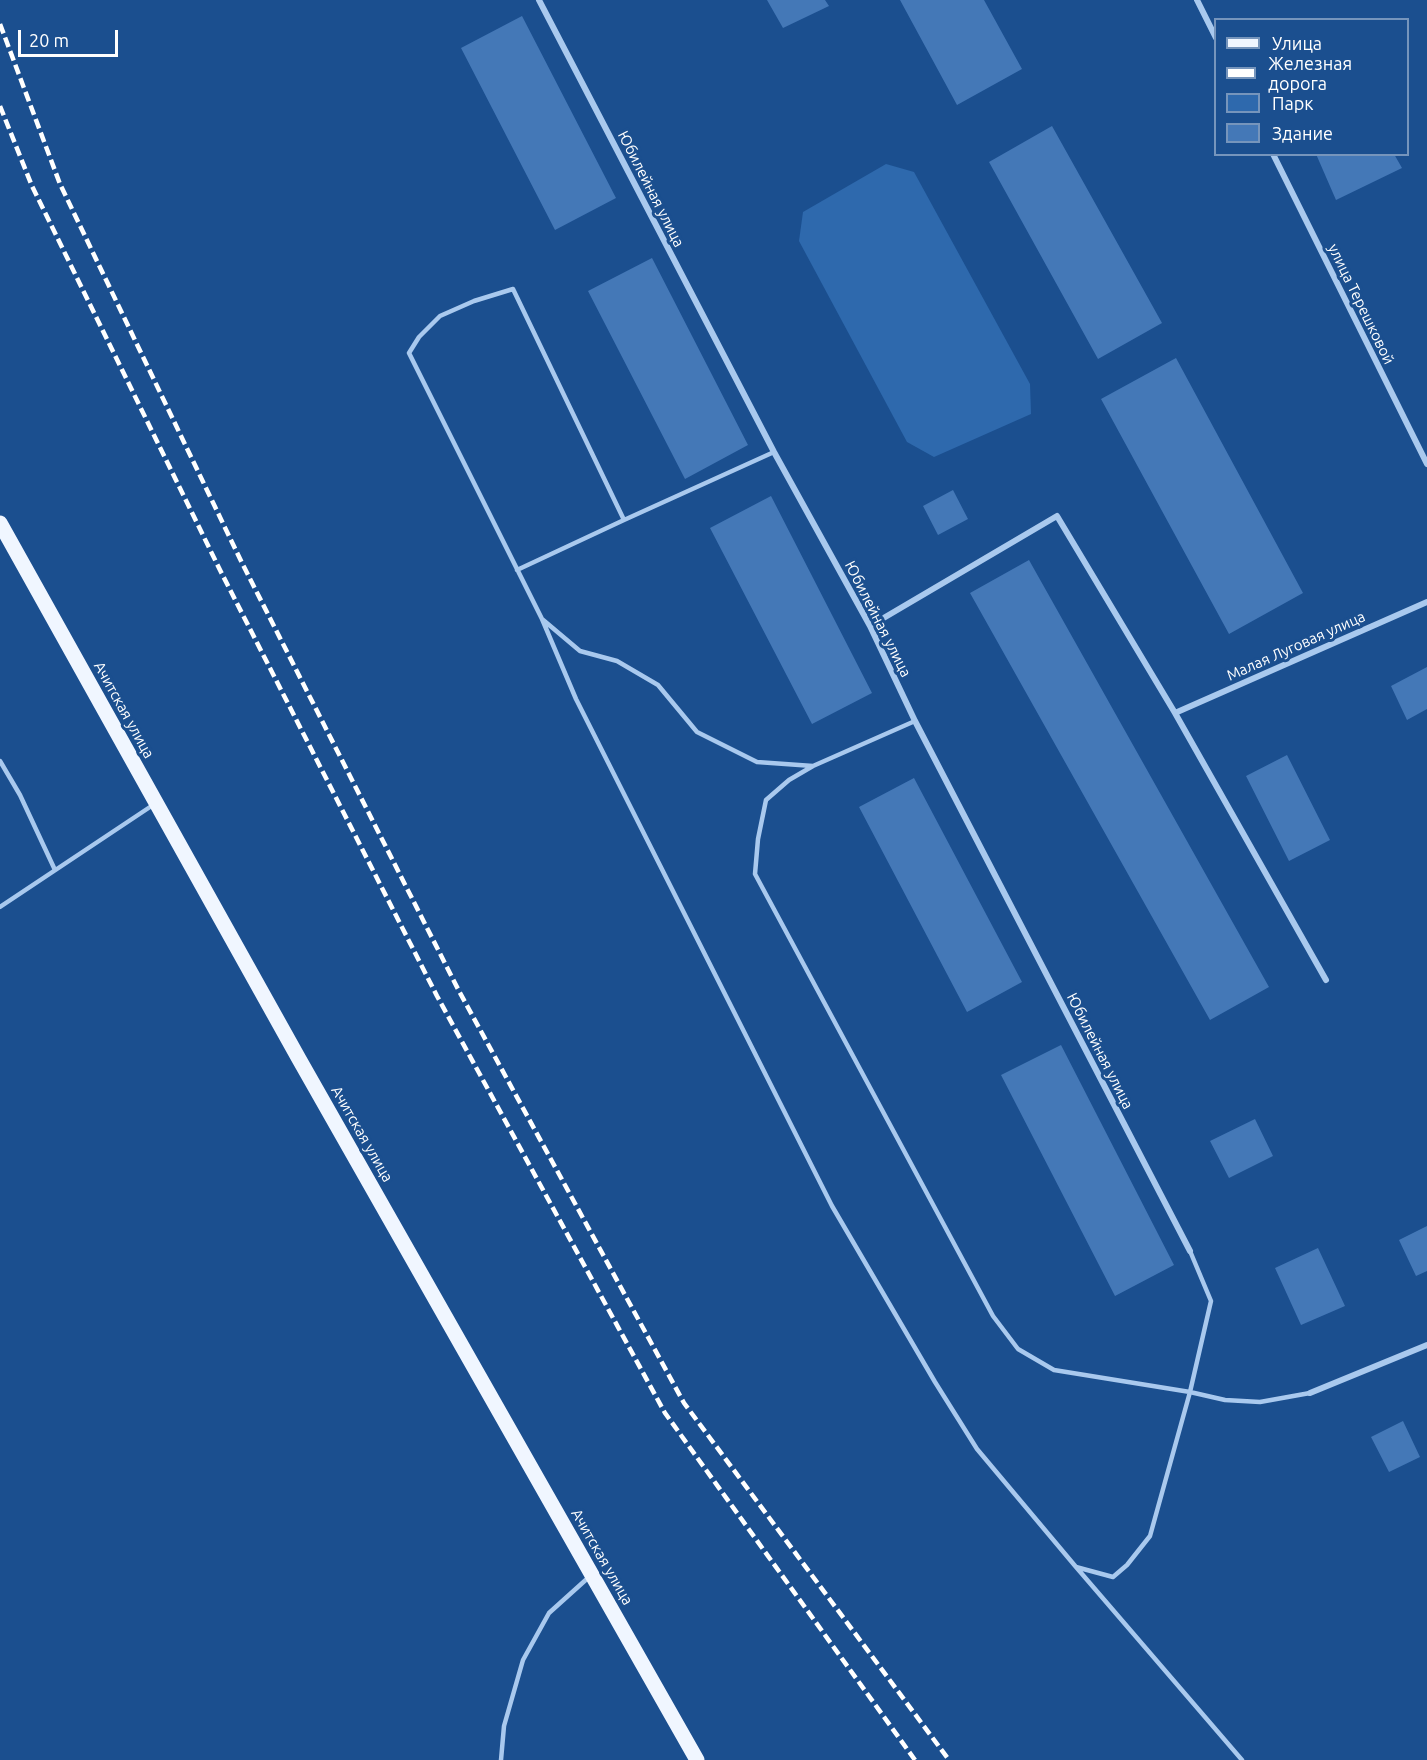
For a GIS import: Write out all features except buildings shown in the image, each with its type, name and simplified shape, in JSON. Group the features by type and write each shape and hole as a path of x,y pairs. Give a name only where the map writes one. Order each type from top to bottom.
{"main road":[{"name":"Ачитская улица","path":"0,524 155,803 697,1760"}],"street":[{"name":"Юбилейная улица","path":"539,0 774,452 870,626 915,721 1190,1251"},
{"path":"1197,0 1214,36"},
{"name":"улица Терешковой","path":"1274,156 1427,464"},
{"path":"870,626 1057,516 1175,713 1326,980"},
{"name":"Малая Луговая улица","path":"1175,713 1427,602"},
{"path":"1310,1393 1427,1345"}],"lane":[{"path":"624,520 513,289 440,316 419,337 409,353 542,619 576,699 832,1206 977,1449 1242,1760"},
{"path":"517,570 774,452"},
{"path":"542,619 580,651 617,661 658,685 697,732 757,762 813,766"},
{"path":"915,721 813,766 789,780 766,800 758,839 755,874 993,1316 1018,1349 1054,1370 1190,1392 1225,1400 1260,1402 1310,1393"},
{"path":"0,761 20,795 55,870"},
{"path":"0,907 155,803"},
{"path":"1076,1567 1113,1577 1150,1536 1190,1392 1211,1301 1190,1251"},
{"path":"501,1760 504,1726 523,1660 549,1613 592,1575"}],"green space":[{"path":"886,164 914,172 1030,384 1031,414 934,457 907,442 799,241 803,212"}],"railway":[{"path":"0,24 60,184 242,563 459,991 684,1403 949,1760"},
{"path":"0,106 32,186 221,572 437,996 665,1413 915,1760"}]}
